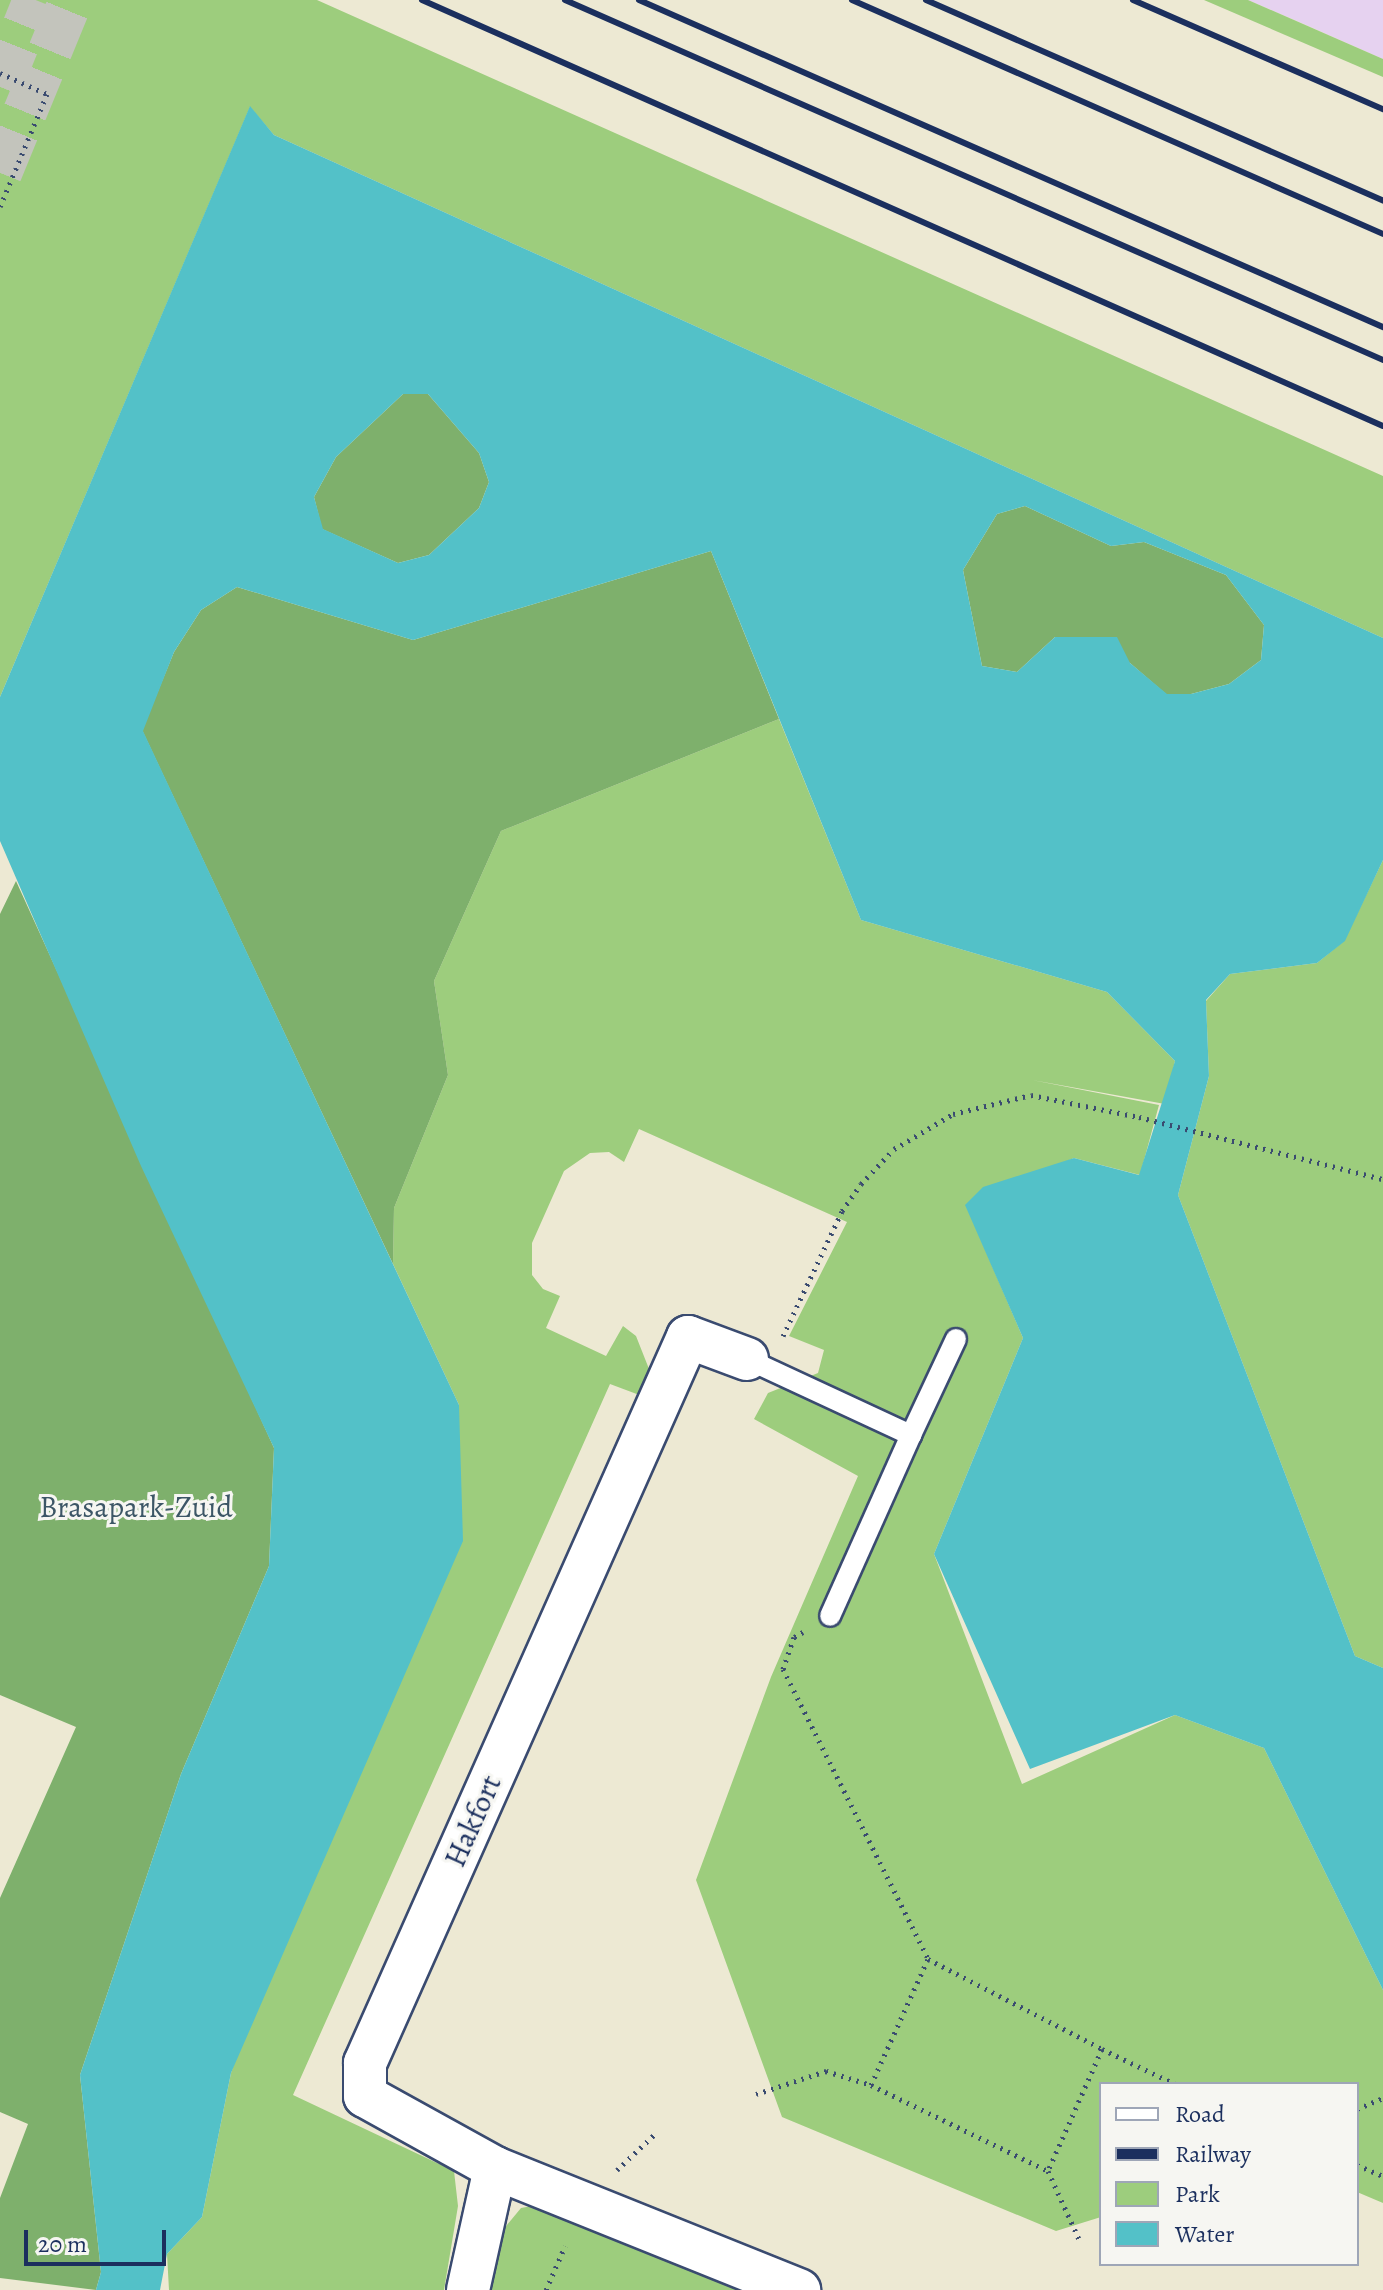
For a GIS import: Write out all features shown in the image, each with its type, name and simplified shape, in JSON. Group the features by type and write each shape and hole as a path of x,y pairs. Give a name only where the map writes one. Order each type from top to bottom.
{"street":[{"name":"Hakfort","path":"757,1366 688,1337 365,2063 365,2096 495,2168 799,2290"},
{"path":"468,2290 495,2168"}],"lane":[{"path":"830,1616 956,1339"},
{"name":"Hakfort","path":"757,1366 911,1435"}],"path":[{"path":"0,73 47,94 0,207"},
{"path":"757,1366 842,1211 894,1149 953,1114 1031,1095 1139,1117 1212,1139 1383,1179"},
{"path":"830,1616 794,1637 783,1669 928,1959 1171,2082"},
{"path":"871,2085 928,1959"},
{"path":"1048,2171 1102,2049"},
{"path":"756,2094 826,2071 871,2085 1048,2171 1079,2239"},
{"path":"1359,2108 1383,2098"},
{"path":"1359,2166 1383,2176"}],"shaded area":[{"path":"1248,0 1383,0 1383,59 1297,21"}],"green space":[{"path":"0,0 317,0 1383,476 1383,638 274,135 250,107 0,697"},
{"path":"1204,0 1248,0 1383,59 1383,77"},
{"path":"403,394 428,394 479,453 489,482 479,508 429,555 398,563 322,529 314,497 336,457"},
{"path":"1025,506 1111,546 1144,542 1226,575 1264,625 1261,660 1229,684 1191,694 1167,695 1130,663 1055,637 1017,672 982,666 963,570 997,514"},
{"path":"711,551 779,719 501,831 434,981 448,1075 394,1208 393,1264 142,730 174,652 201,610 237,587 413,640"},
{"path":"779,719 861,920 1107,992 1175,1061 1165,1104 1032,1080 1159,1105 1140,1175 1074,1158 966,1205 1023,1338 934,1554 1022,1784 1175,1715 1264,1748 1383,1990 1383,2203 1359,2193 1359,2082 1099,2082 1099,2218 1056,2231 782,2117 696,1880 771,1677 858,1476 754,1419 768,1393 818,1373 824,1350 789,1336 847,1222 639,1129 624,1162 609,1152 590,1153 564,1171 532,1243 532,1275 543,1289 560,1296 546,1328 606,1356 623,1326 636,1336 651,1374 642,1396 610,1384 293,2095 454,2171 458,2206 444,2290 169,2290 167,2254 202,2217 231,2073 459,1405 393,1264 394,1208 448,1075 434,981 501,831"},
{"path":"1383,860 1383,1668 1355,1656 1178,1195 1209,1076 1206,1001 1230,974 1317,963 1344,941"},
{"name":"Brasapark-Zuid","path":"16,881 274,1448 269,1566 181,1774 80,2075 101,2272 96,2290 0,2278 0,2198 28,2124 0,2112 0,1898 76,1727 0,1695 0,914"},
{"path":"554,2202 750,2290 486,2290 502,2231 521,2208"}],"water":[{"path":"250,106 274,135 1383,638 1383,860 1345,941 1317,963 1230,974 1206,1000 1209,1076 1178,1195 1355,1656 1383,1668 1383,1990 1264,1748 1175,1715 1030,1769 934,1554 1023,1338 965,1205 983,1187 1074,1158 1139,1175 1175,1061 1107,992 861,920 711,551 413,640 237,587 201,610 174,652 143,731 459,1405 463,1541 231,2073 202,2217 167,2254 160,2290 96,2290 101,2272 80,2075 181,1774 269,1566 274,1448 141,1166 0,841 0,697","holes":["403,394 428,394 479,453 489,482 479,508 429,555 398,563 323,529 314,497 336,457","1025,506 1111,546 1144,542 1226,575 1264,625 1261,660 1229,684 1191,694 1167,694 1130,663 1117,637 1055,637 1017,672 982,666 963,570 997,514"]}],"tunnel":[{"path":"0,87 35,0"},
{"path":"0,173 71,0"}],"railway":[{"path":"422,0 1383,426"},
{"path":"565,0 1383,360"},
{"path":"639,0 1383,327"},
{"path":"852,0 1383,234"},
{"path":"926,0 1383,201"},
{"path":"1133,0 1383,109"}]}
